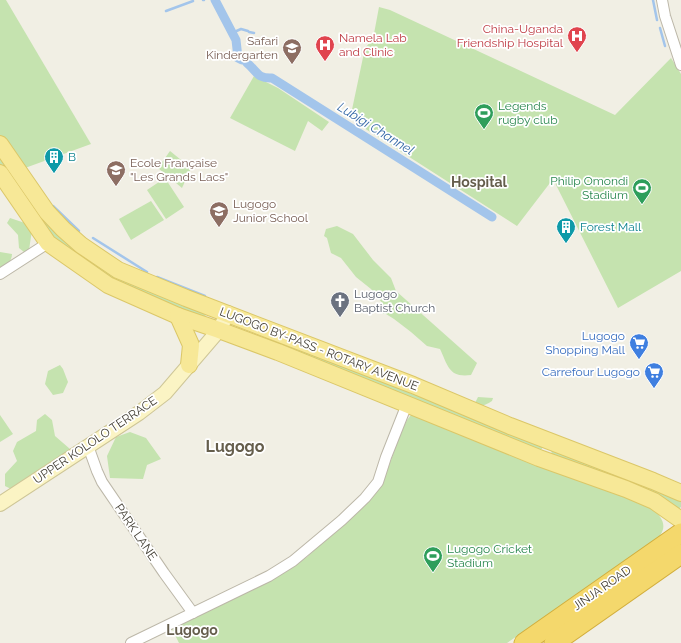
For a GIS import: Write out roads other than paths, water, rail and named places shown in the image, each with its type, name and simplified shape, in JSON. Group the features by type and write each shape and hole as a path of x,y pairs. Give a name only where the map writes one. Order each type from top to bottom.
{"highway":[{"name":"JINJA ROAD","path":"524,643 681,533"},
{"name":"JINJA ROAD","path":"554,643 681,554"}],"main road":[{"name":"LUGOGO BY-PASS - ROTARY AVENUE","path":"0,144 47,212 81,245 118,270 413,385 681,493"},
{"name":"LUGOGO BY-PASS - ROTARY AVENUE","path":"0,173 48,242 108,285 178,316 278,352 539,458 626,489 654,501 681,520"},
{"name":"UPPER KOLOLO TERRACE","path":"0,504 139,413 165,393 219,330 228,314"},
{"path":"178,316 191,345 189,365"},
{"path":"278,352 284,335"},
{"path":"539,458 543,456 547,449 547,444 544,439"}],"street":[{"path":"662,0 665,16 681,65"},
{"path":"0,274 48,242"},
{"path":"131,643 269,576 291,563 342,520 365,498 378,482 386,457 408,404"},
{"name":"PARK LANE","path":"88,446 96,471 102,482 193,613"}],"waterway":[{"name":"Lubigi Channel","path":"215,0 236,40 238,58 242,60"},
{"path":"653,0 657,20"},
{"path":"166,11 193,1"},
{"path":"660,28 665,46"},
{"path":"232,33 241,29 248,31"},
{"path":"249,32 254,33"},
{"name":"Lubigi Channel","path":"247,63 260,76 272,78 492,217"},
{"path":"53,206 79,231"},
{"path":"93,238 147,272"},
{"path":"157,277 205,296"}],"place":[{"name":"China-Uganda Friendship Hospital","path":"577,53"},
{"name":"Namela Lab and Clinic","path":"325,62"},
{"name":"Safari Kindergarten","path":"292,65"},
{"name":"Legends rugby club","path":"484,130"},
{"name":"B","path":"54,174"},
{"name":"Ecole Française \"Les Grands Lacs\"","path":"116,187"},
{"name":"Philip Omondi Stadium","path":"642,205"},
{"name":"Lugogo Junior School","path":"219,228"},
{"name":"Forest Mall","path":"566,244"},
{"name":"Lugogo Baptist Church","path":"340,318"},
{"name":"Lugogo Shopping Mall","path":"639,360"},
{"name":"Carrefour Lugogo","path":"654,389"},
{"name":"Lugogo Cricket Stadium","path":"433,573"}],"district":[{"name":"Hospital","path":"479,182"},
{"name":"Lugogo","path":"235,446"},
{"name":"Lugogo","path":"192,630"}]}
